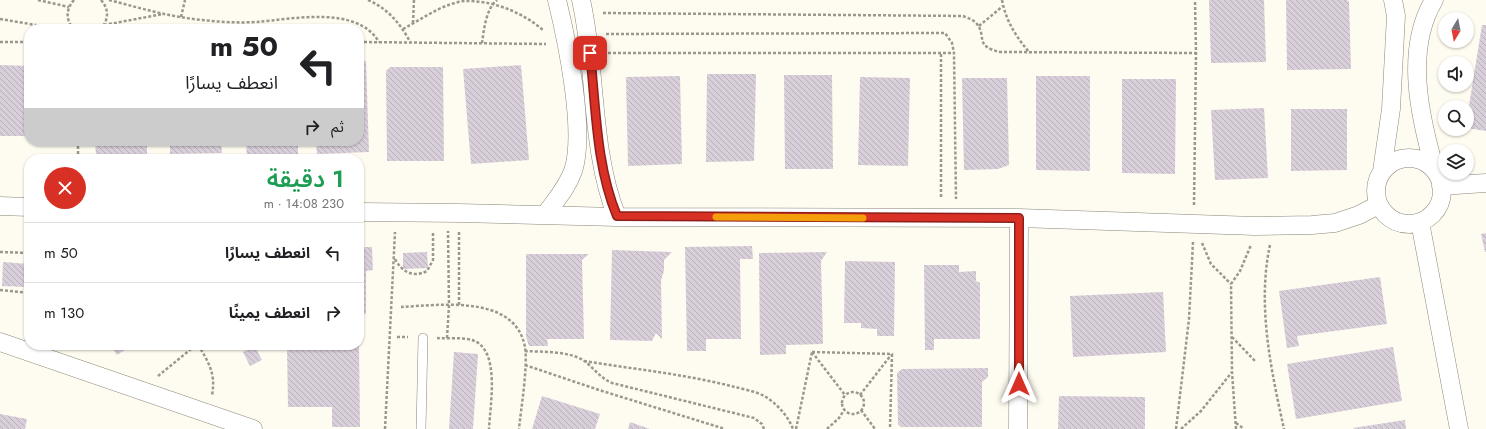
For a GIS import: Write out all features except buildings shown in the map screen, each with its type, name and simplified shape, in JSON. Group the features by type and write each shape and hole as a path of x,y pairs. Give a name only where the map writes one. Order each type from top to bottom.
{"street":[{"path":"545,215 565,187 575,161 576,107 563,45 557,0"},
{"path":"1434,0 1423,22 1418,67 1422,122 1438,178"},
{"path":"583,6 590,53 602,161 608,193 617,216"},
{"path":"1382,171 1392,109 1394,8 1413,15 1423,22"},
{"path":"1438,178 1426,162 1414,158 1402,158 1391,162 1382,171 1376,182 1375,193 1378,205 1386,215 1396,221 1409,224 1420,222 1429,217 1437,208 1441,198 1438,180"},
{"path":"575,161 585,168 590,168 602,161"},
{"path":"1457,180 1486,183"},
{"path":"364,212 949,219 1019,218 1275,226 1335,223 1378,205"},
{"path":"0,206 24,207"},
{"path":"1018,429 1019,218"},
{"path":"1420,222 1459,429"},
{"path":"0,342 253,429"}],"lane":[{"path":"421,429 423,338"}],"path":[{"path":"38,0 69,7"},
{"path":"72,24 68,17 69,7 74,0"},
{"path":"101,0 106,6 108,13 104,24"},
{"path":"109,0 181,17 229,22 313,17 340,19 358,24"},
{"path":"181,17 185,0"},
{"path":"368,0 380,5 403,29 410,42"},
{"path":"413,24 414,0"},
{"path":"460,0 494,3 529,18 563,45"},
{"path":"482,43 488,15 497,0"},
{"path":"1002,0 1010,25 1019,40 1030,53"},
{"path":"403,29 436,11 465,1"},
{"path":"583,6 963,16 974,21 979,26 982,41 991,50 1008,53 1196,53"},
{"path":"979,26 1003,6"},
{"path":"108,24 166,14"},
{"path":"0,19 30,24"},
{"path":"364,27 370,29 379,42"},
{"path":"587,34 941,32 951,39 954,54 949,219"},
{"path":"0,42 24,42"},
{"path":"364,42 563,45"},
{"path":"590,53 954,54"},
{"path":"941,53 949,219"},
{"path":"385,429 396,213"},
{"path":"394,259 399,266 409,273 415,275 427,271 447,213"},
{"path":"447,213 449,305 447,338"},
{"path":"447,213 459,306"},
{"path":"1199,224 1200,238 1204,251 1211,264 1231,284"},
{"path":"1236,429 1232,372 1231,284 1247,257 1255,226"},
{"path":"1275,226 1266,263 1265,313 1278,400 1284,429"},
{"path":"0,252 24,253"},
{"path":"0,290 24,292"},
{"path":"401,307 449,305 479,307 495,311 510,319 518,329 525,351 519,429"},
{"path":"397,337 447,338 472,341 482,347 489,356 491,368 489,429"},
{"path":"1232,337 1254,361"},
{"path":"142,390 191,350"},
{"path":"201,350 210,363 213,373 212,394 205,412"},
{"path":"525,351 560,354 584,361 693,378 744,390 764,396 776,404 795,429"},
{"path":"795,429 812,352"},
{"path":"812,352 892,354"},
{"path":"812,352 845,395"},
{"path":"860,395 892,354"},
{"path":"890,429 892,354"},
{"path":"584,361 600,376 612,383 754,418 762,424 764,429"},
{"path":"525,365 724,429"},
{"path":"1181,429 1208,403 1232,372"},
{"path":"827,429 839,418 844,410 842,401 845,395 853,392 860,395 864,401 861,410 858,413 851,414 844,410"},
{"path":"861,410 875,429"},
{"path":"1236,423 1244,429"}],"slow traffic":[{"path":"716,217 863,218"}],"route":[{"path":"590,53 602,161 608,193 617,216 956,219 1019,218 1019,384"}]}
